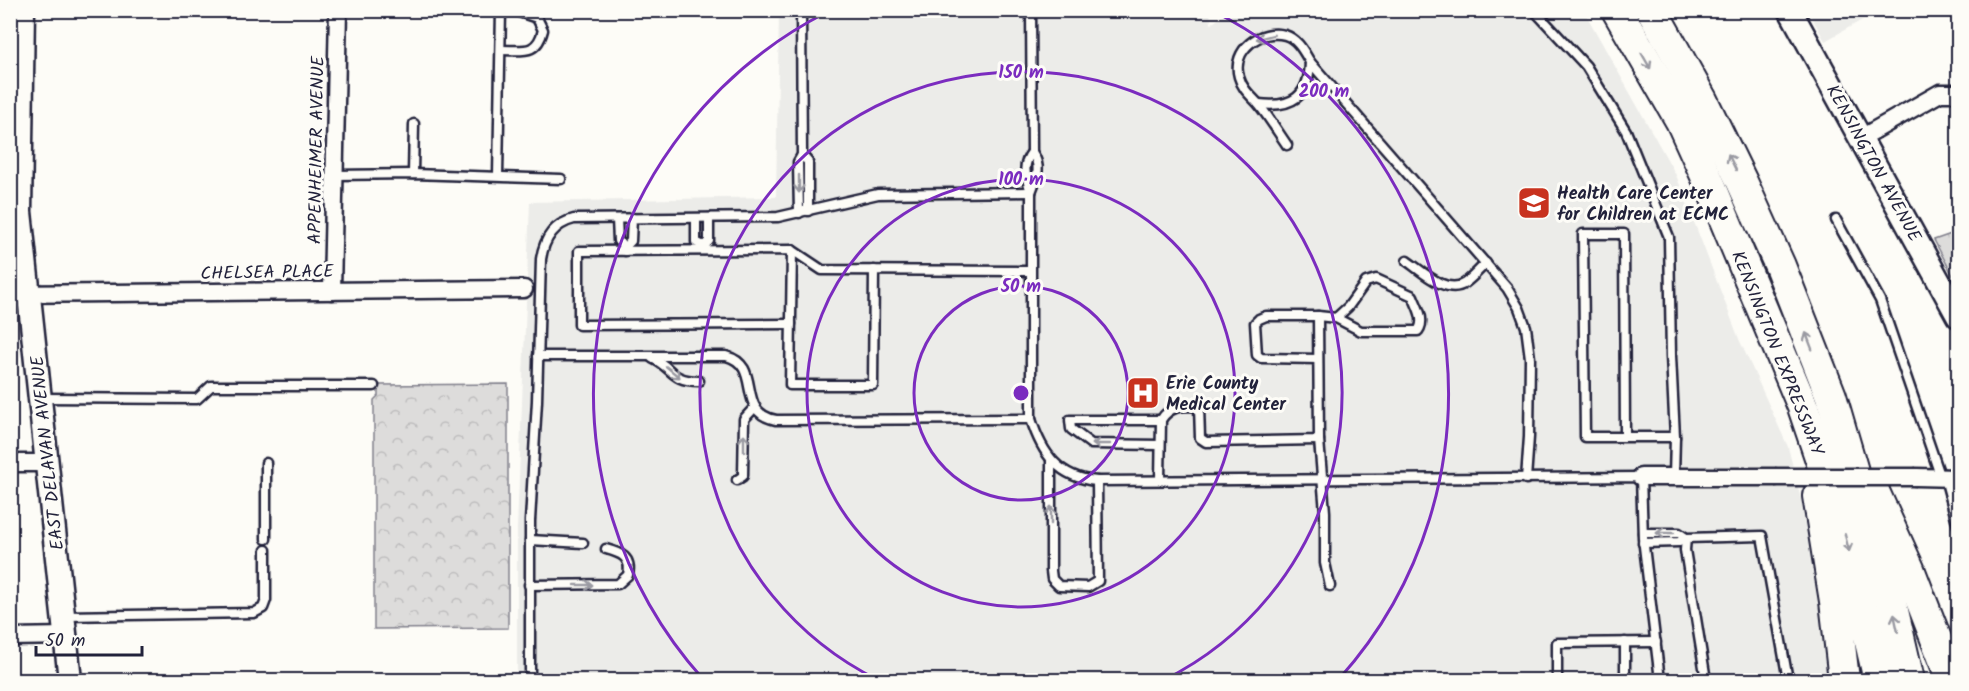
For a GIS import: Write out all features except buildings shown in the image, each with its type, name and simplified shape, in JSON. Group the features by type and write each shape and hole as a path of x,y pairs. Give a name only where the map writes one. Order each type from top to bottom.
{"highway":[{"name":"KENSINGTON EXPRESSWAY","path":"1617,10 1681,121 1803,407 1843,525 1879,681"},
{"name":"KENSINGTON EXPRESSWAY","path":"1652,10 1702,100 1742,182 1780,266 1831,396 1890,598 1908,681"},
{"path":"1831,396 1909,569 1952,681"},
{"path":"1803,407 1835,601 1844,681"}],"street":[{"name":"EAST DELAVAN AVENUE","path":"23,10 15,126 20,212 20,294 40,398 66,626 70,681"},
{"name":"APPENHEIMER AVENUE","path":"332,291 338,10"},
{"name":"KENSINGTON AVENUE","path":"1790,10 1959,316"},
{"path":"1861,138 1941,93 1959,93"},
{"name":"CHELSEA PLACE","path":"20,294 524,289"},
{"path":"10,463 48,463"},
{"path":"1641,477 1948,478"},
{"path":"10,637 66,626"}],"lane":[{"path":"498,176 501,10"},
{"path":"501,50 532,49 540,43 543,30 537,18 513,10"},
{"path":"801,10 802,156 808,162 803,212"},
{"path":"1031,10 1032,152 1026,160 1026,175 1030,192 1031,420 1050,460 1051,570 1052,579 1059,586 1088,587 1098,581 1097,481"},
{"path":"1534,10 1587,66 1626,131 1669,237 1675,437 1674,477"},
{"path":"1287,145 1259,104 1245,91 1238,74 1240,56 1251,41 1268,33 1286,35 1300,45 1310,62 1507,288 1524,318 1526,327 1530,381 1526,479"},
{"path":"1259,104 1275,106 1296,98 1303,92 1310,78 1310,62"},
{"path":"413,174 414,124"},
{"path":"335,175 413,174 561,178"},
{"path":"530,681 530,540 541,259 552,232 565,221 574,219 768,218 878,194 1030,192"},
{"path":"625,249 631,241 632,218"},
{"path":"704,248 709,241 709,218"},
{"path":"617,219 618,241 625,249"},
{"path":"696,219 696,242 704,248"},
{"path":"1836,220 1880,300 1948,478 1959,525"},
{"path":"1625,437 1624,234 1583,234 1585,437 1625,437 1675,437"},
{"path":"791,324 579,325 579,251 704,248 792,250 822,270 1030,271"},
{"path":"792,250 790,385 873,385 874,270"},
{"path":"1407,261 1442,284 1451,287 1464,284 1486,263"},
{"path":"1318,359 1262,358 1257,355 1255,348 1255,323 1266,316 1318,316 1336,318 1361,331 1418,331 1422,319 1413,296 1376,279 1366,282 1348,307 1336,318"},
{"path":"1318,316 1319,440 1323,479 1325,563 1330,586"},
{"path":"538,356 726,356 736,359 743,366 749,381 749,395 755,407 763,415 776,420 1031,420"},
{"path":"649,356 663,363 676,377 686,381 699,381"},
{"path":"737,381 749,381"},
{"path":"40,398 197,399 211,386 374,386"},
{"path":"1160,480 1161,420 1170,409 1177,407 1198,406 1200,438 1206,442 1319,440"},
{"path":"737,480 744,474 744,419 755,407"},
{"path":"1160,445 1091,444 1071,429 1070,420 1161,420"},
{"path":"1050,460 1079,479 1097,481 1641,477 1643,538 1660,681"},
{"path":"266,539 267,463"},
{"path":"1643,538 1679,542 1686,537 1762,536 1788,681"},
{"path":"1686,537 1685,550 1706,681"},
{"path":"530,540 583,543"},
{"path":"529,585 618,584 628,574 628,561 621,553 606,549"},
{"path":"66,626 254,613 263,608 266,600 266,550"},
{"path":"1625,642 1625,681"},
{"path":"1557,681 1557,643 1656,642"}],"shaded area":[{"name":"Erie County Medical Center","path":"779,10 1210,10 1211,24 1232,10 1584,11 1676,175 1739,339 1788,447 1812,553 1829,680 517,680 517,529 530,202 776,197"},
{"path":"1808,11 1878,11 1825,41"}],"green space":[{"path":"1958,233 1958,285 1934,240"},
{"path":"508,384 508,628 374,629 374,400 378,396 378,385"}],"place":[{"name":"Health Care Center for Children at ECMC","path":"1534,203"},
{"name":"Erie County Medical Center","path":"1143,393"}]}
